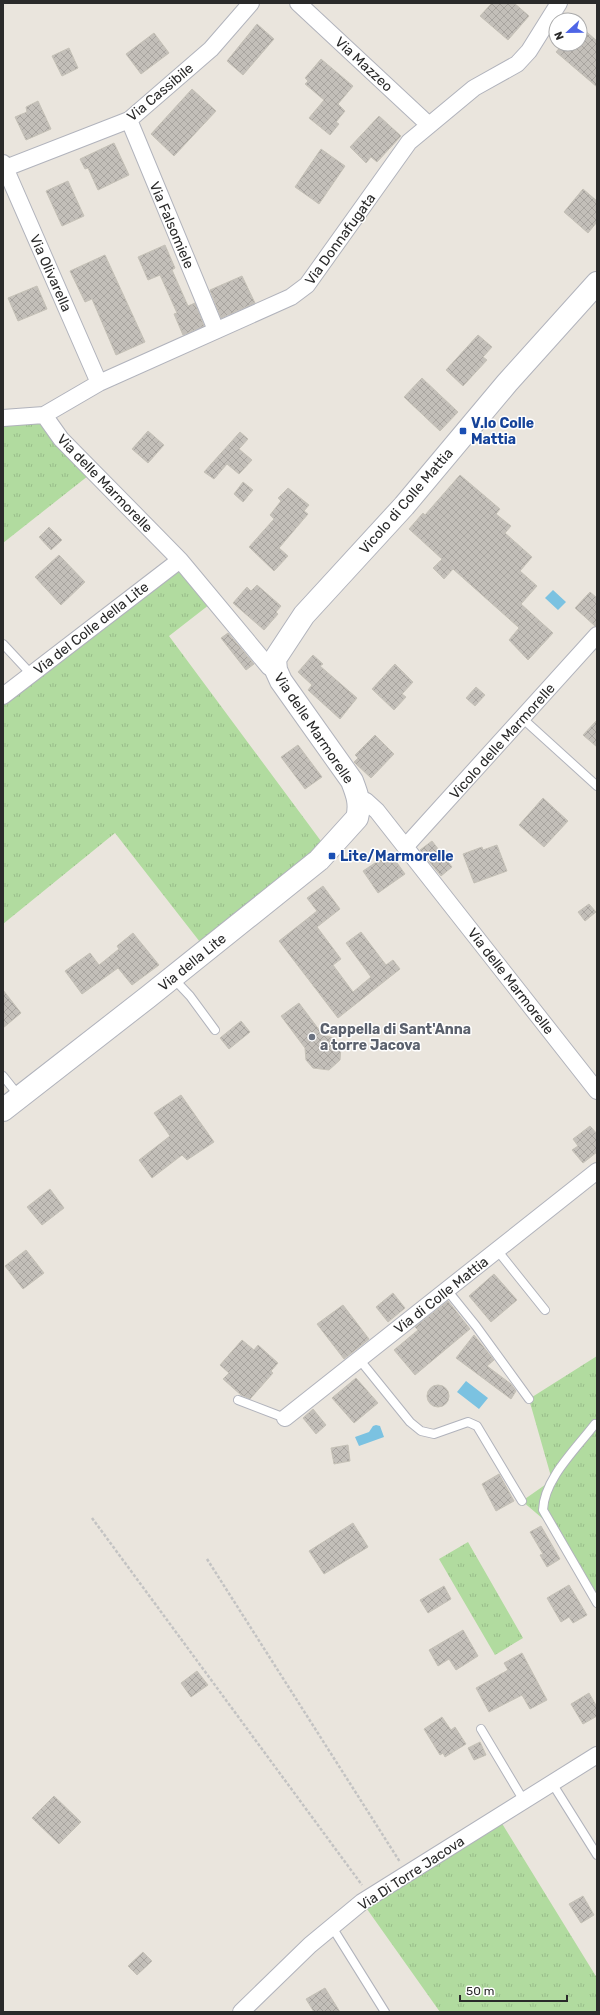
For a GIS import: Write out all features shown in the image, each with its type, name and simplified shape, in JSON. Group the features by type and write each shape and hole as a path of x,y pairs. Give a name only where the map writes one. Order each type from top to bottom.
{"street":[{"name":"Via Cassibile","path":"4,166 129,120 210,49 251,3"},
{"name":"Via Mazzeo","path":"298,3 429,125"},
{"name":"Via Donnafugata","path":"44,415 99,383 291,298 301,292 409,142 474,88 517,64 529,51 560,3"},
{"name":"Via Falsomiele","path":"129,120 216,330"},
{"name":"Via Olivarella","path":"4,166 99,383"},
{"name":"Vicolo di Colle Mattia","path":"276,670 275,659 304,615 404,506 507,383 597,283"},
{"name":"Via delle Marmorelle","path":"44,415 61,439 180,560 269,667 276,670 281,681 343,767 352,781 359,799 366,800 406,846 597,1091"},
{"path":"3,418 44,415"},
{"name":"Via del Colle della Lite","path":"3,696 180,560"},
{"name":"Vicolo delle Marmorelle","path":"406,846 597,635"},
{"name":"Via della Lite","path":"11,1104 320,860 357,818 359,811 359,799"},
{"name":"Via di Colle Mattia","path":"284,1418 597,1171"},
{"name":"Via Di Torre Jacova","path":"241,2012 310,1945 370,1897 597,1755"}],"lane":[{"path":"3,644 31,674"},
{"path":"522,718 597,786"},
{"path":"172,978 190,996 215,1030"},
{"path":"3,1076 11,1104"},
{"path":"497,1250 545,1310"},
{"path":"447,1290 529,1399"},
{"path":"359,1359 410,1422 421,1431 434,1434 468,1422 477,1426 522,1501"},
{"path":"238,1400 284,1418"},
{"path":"595,1424 552,1480 546,1493 543,1510 597,1603"},
{"path":"481,1729 524,1801"},
{"path":"552,1783 597,1855"},
{"path":"332,1926 385,2012"}],"path":[{"path":"92,1518 370,1897"},
{"path":"207,1559 407,1874"}],"green space":[{"path":"44,415 93,472 3,543 3,418"},
{"path":"180,560 214,601 169,636 332,856 207,951 115,833 3,924 3,696"},
{"path":"597,1356 597,1603 549,1524 522,1501 552,1480 529,1399"},
{"path":"468,1542 523,1638 495,1655 439,1559"},
{"path":"498,1817 597,1978 597,2012 440,2012 362,1902"}],"water":[{"path":"553,590 566,602 558,610 545,598"},
{"path":"466,1381 488,1398 479,1409 457,1392"},
{"path":"373,1426 380,1426 384,1437 359,1446 355,1437 369,1432"}],"building":[{"path":"492,3 514,3 529,16 508,40 480,16"},
{"path":"257,24 274,39 243,75 227,61"},
{"path":"154,33 169,53 141,74 126,54"},
{"path":"588,33 597,41 597,87 556,52 588,52"},
{"path":"69,48 78,68 62,76 52,56"},
{"path":"321,59 353,86 338,104 345,111 336,122 339,124 330,135 309,118 324,100 305,84 308,81 305,78"},
{"path":"192,89 216,111 174,156 151,134"},
{"path":"38,101 51,129 26,140 15,117 27,112 26,107"},
{"path":"379,116 401,136 377,162 371,157 366,163 350,147"},
{"path":"114,143 129,175 98,190 88,168 85,169 80,159"},
{"path":"321,149 345,166 319,204 295,187"},
{"path":"68,181 84,216 62,226 46,191"},
{"path":"583,189 597,201 597,222 588,233 564,212"},
{"path":"165,245 175,268 172,270 188,306 195,303 204,326 183,335 174,314 177,313 160,275 148,280 138,257"},
{"path":"105,255 145,342 116,355 92,299 85,302 70,271"},
{"path":"242,276 255,303 221,318 210,290"},
{"path":"37,286 47,309 18,321 8,298"},
{"path":"478,335 492,347 483,357 487,360 463,386 446,370"},
{"path":"422,378 458,412 440,431 404,397"},
{"path":"148,431 164,445 148,463 132,449"},
{"path":"240,432 248,439 239,449 252,460 239,474 227,464 214,479 204,472"},
{"path":"460,475 500,509 496,514 511,526 505,533 532,557 520,571 537,586 521,604 553,633 528,660 509,640 519,628 453,569 444,579 433,568 442,559 409,529 423,513 425,515"},
{"path":"243,482 253,490 243,502 234,494"},
{"path":"288,488 309,505 304,511 308,514 279,548 288,556 274,571 249,547 274,519 270,515 281,501 278,498"},
{"path":"49,527 62,540 51,550 39,537"},
{"path":"59,555 85,582 61,605 35,577"},
{"path":"257,585 281,606 276,612 278,614 264,630 233,603 247,587 251,591"},
{"path":"590,592 597,598 597,626 595,626 575,608"},
{"path":"228,633 254,664 246,670 221,638"},
{"path":"313,655 323,664 320,666 357,698 340,719 308,690 312,685 298,672"},
{"path":"395,664 413,682 402,694 406,697 394,710 372,689"},
{"path":"476,687 485,695 475,706 466,698"},
{"path":"597,720 597,747 583,735"},
{"path":"375,735 394,754 371,778 354,762 358,758 355,755"},
{"path":"298,745 322,777 305,789 281,757"},
{"path":"543,798 568,821 544,847 519,825"},
{"path":"432,841 452,867 441,876 420,850"},
{"path":"497,845 507,871 474,883 463,854 482,847 483,850"},
{"path":"390,853 405,874 378,893 363,871"},
{"path":"323,886 340,909 317,927 341,959 333,965 353,992 371,977 346,943 361,932 386,965 393,960 400,969 338,1018 279,941 317,911 307,898"},
{"path":"589,904 596,912 585,921 578,912"},
{"path":"133,933 159,965 132,985 118,968 82,994 65,971 90,953 99,965 119,949 117,946"},
{"path":"3,990 21,1013 3,1028"},
{"name":"Cappella di Sant'Anna a torre Jacova","path":"299,1003 323,1035 334,1038 341,1047 340,1060 329,1070 313,1068 306,1060 305,1048 281,1016"},
{"path":"241,1021 250,1032 229,1049 220,1038"},
{"path":"181,1095 214,1142 187,1160 182,1155 152,1178 139,1160 170,1136 154,1113"},
{"path":"590,1126 597,1134 597,1152 583,1163 572,1150 578,1146 573,1139"},
{"path":"50,1189 64,1208 42,1225 27,1207"},
{"path":"26,1250 44,1273 23,1289 5,1266"},
{"path":"494,1274 517,1300 491,1322 469,1296"},
{"path":"393,1293 405,1308 388,1322 376,1307"},
{"path":"448,1301 470,1329 415,1375 394,1350 418,1330 415,1327"},
{"path":"343,1305 369,1339 344,1359 317,1324"},
{"path":"474,1335 494,1360 487,1366 511,1384 516,1391 511,1399 456,1358"},
{"path":"242,1340 254,1350 258,1345 278,1363 271,1371 273,1373 250,1399 241,1395 223,1379 229,1373 220,1365"},
{"path":"356,1378 378,1403 354,1423 332,1398"},
{"path":"438,1385 446,1388 449,1396 446,1404 438,1407 430,1404 427,1396 430,1388"},
{"path":"313,1409 326,1425 316,1434 303,1418"},
{"path":"348,1445 350,1461 334,1464 331,1448"},
{"path":"499,1474 514,1501 496,1511 482,1484"},
{"path":"353,1523 368,1547 324,1574 309,1551"},
{"path":"541,1526 560,1559 547,1567 540,1555 543,1554 530,1532"},
{"path":"569,1585 587,1615 573,1623 569,1617 561,1622 547,1598"},
{"path":"444,1586 451,1599 428,1613 420,1600"},
{"path":"463,1630 478,1656 456,1670 449,1659 438,1666 429,1650"},
{"path":"522,1653 547,1700 530,1709 522,1695 489,1712 476,1688 508,1670 504,1663"},
{"path":"197,1671 208,1685 191,1697 181,1683"},
{"path":"589,1693 597,1707 597,1716 583,1724 571,1704"},
{"path":"442,1717 451,1730 455,1727 466,1744 445,1757 443,1753 440,1755 424,1729"},
{"path":"480,1742 486,1755 474,1760 468,1748"},
{"path":"54,1796 81,1822 59,1844 32,1818"},
{"path":"583,1896 594,1915 581,1923 569,1904"},
{"path":"143,1952 152,1961 137,1975 128,1966"},
{"path":"325,1988 340,2012 314,2012 306,1999"}],"place":[{"name":"V.lo Colle Mattia","path":"463,431"},
{"name":"Lite/Marmorelle","path":"332,856"},
{"name":"Cappella di Sant'Anna a torre Jacova","path":"312,1037"}]}
